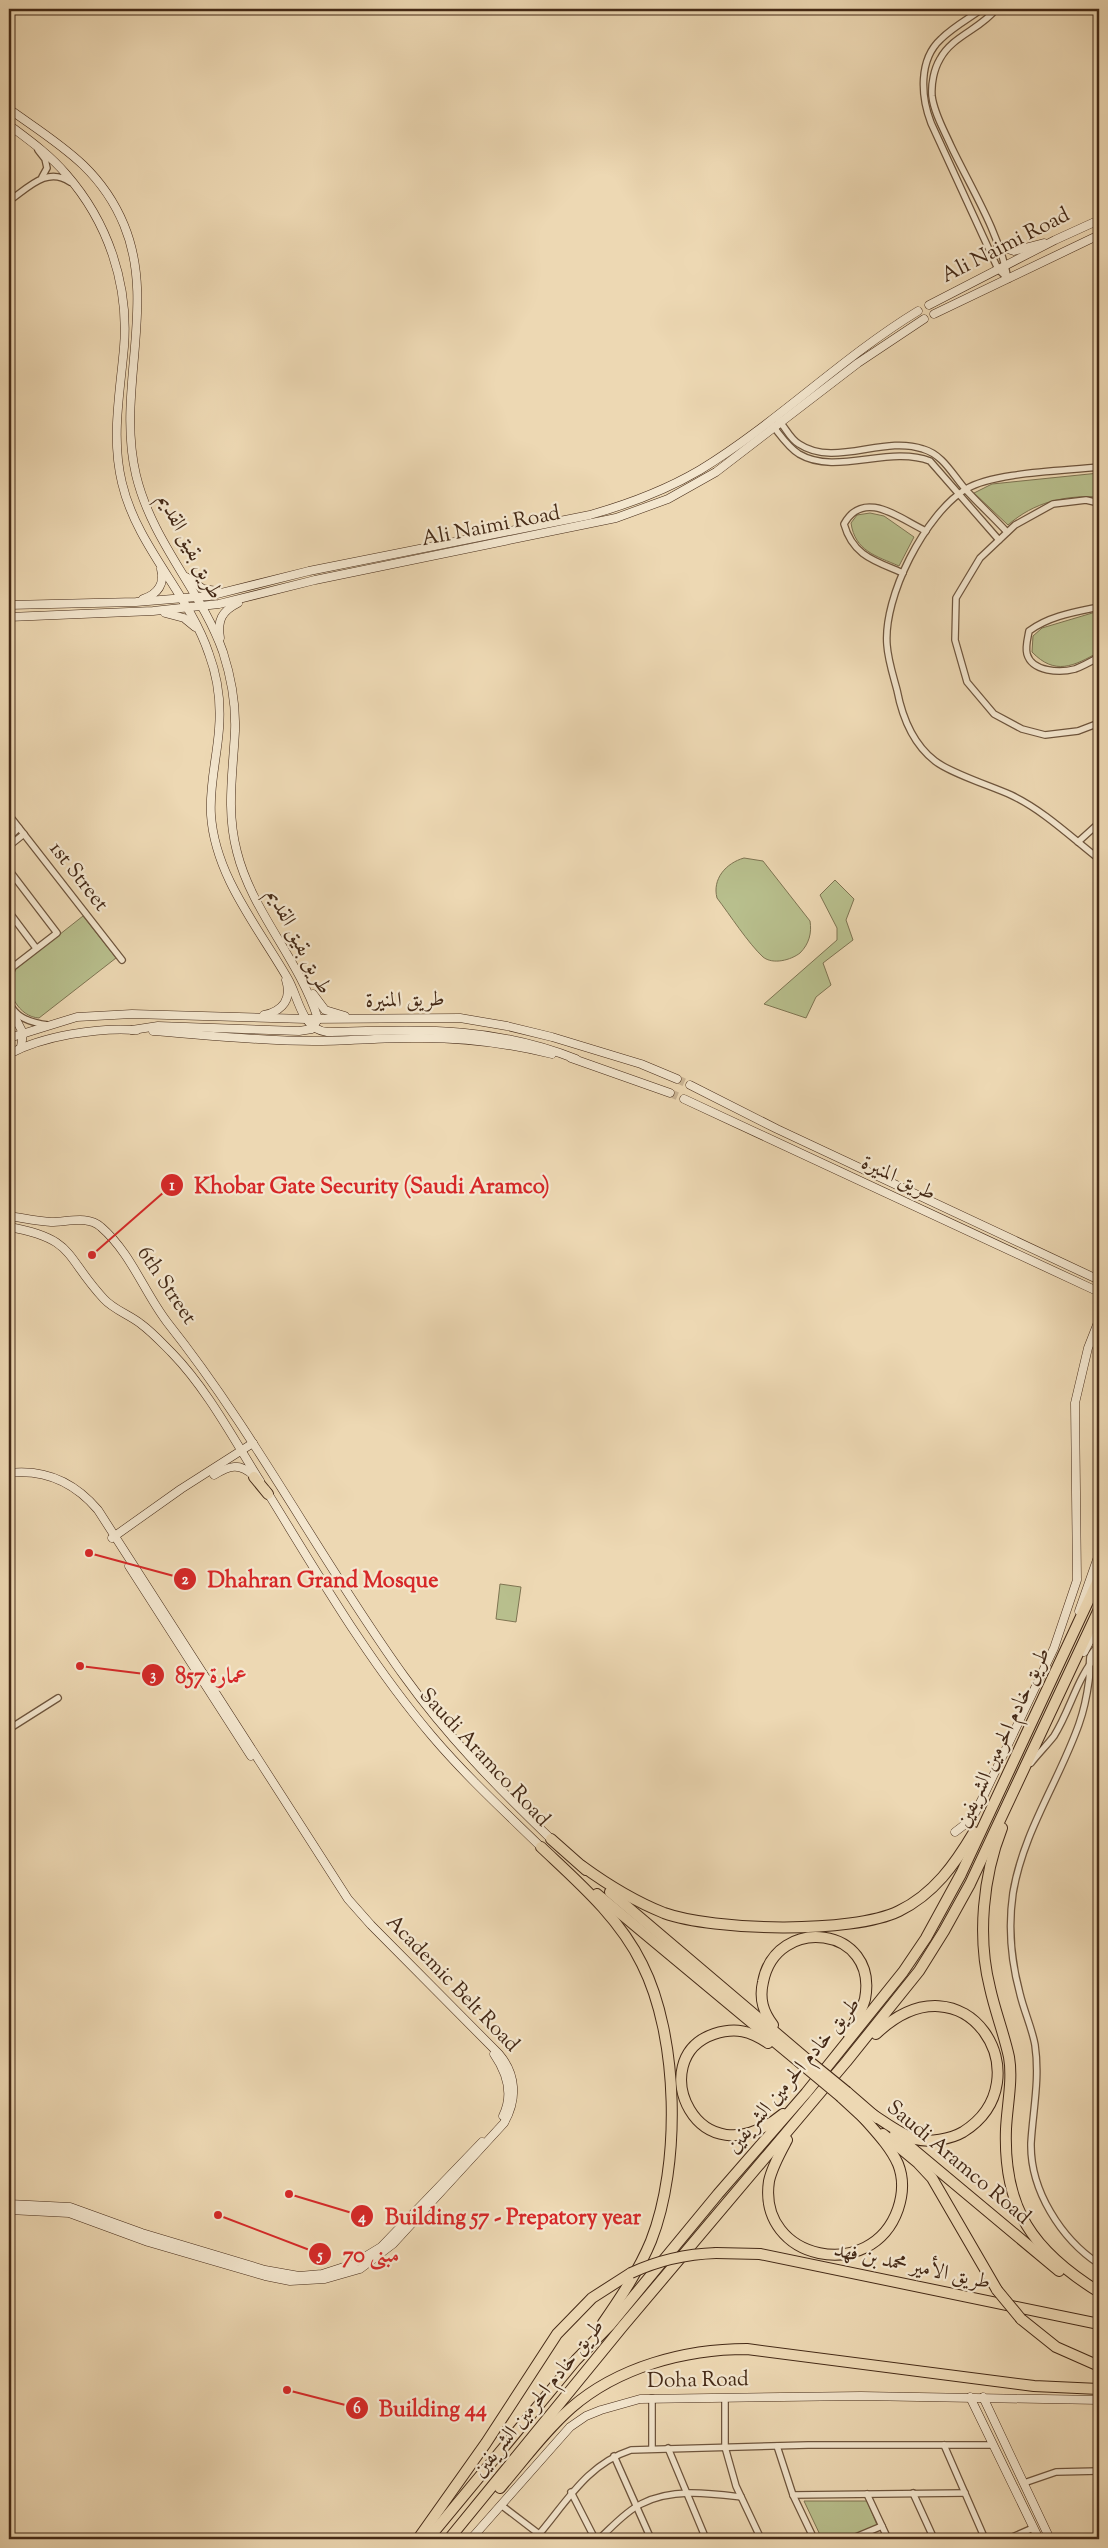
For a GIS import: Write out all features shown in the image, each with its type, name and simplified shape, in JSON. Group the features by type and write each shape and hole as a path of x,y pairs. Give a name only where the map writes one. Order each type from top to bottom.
{"highway":[{"path":"254,1477 268,1494"},
{"name":"طريق خادم الحرمين الشريفين","path":"428,2539 576,2360 610,2325 718,2194 806,2093 903,1972 926,1938 960,1874 1099,1578"},
{"name":"طريق خادم الحرمين الشريفين","path":"449,2539 623,2326 846,2062 914,1978 944,1931 970,1884 1099,1610"},
{"path":"1024,1770 992,1856 984,1926 989,1986 1009,2058 1006,2136 1009,2172 1012,2192 1018,2209 1040,2246 1065,2270 1099,2294"},
{"path":"582,1866 612,1888 637,1901 687,1919 722,1924 777,1926 834,1926 859,1923 900,1911 934,1886 951,1869 1002,1787"},
{"path":"551,1838 798,2051"},
{"path":"541,1847 807,2064"},
{"path":"541,1847 607,1912 642,1963 656,1997 662,2018 671,2086 666,2187 650,2242 618,2303 576,2360"},
{"path":"798,2051 778,2032 767,2018 762,2006 761,1990 764,1974 780,1950 795,1941 812,1937 825,1937 839,1940 850,1948 859,1959 866,1986 865,1999 860,2012 835,2057"},
{"path":"846,2062 894,2017 927,2005 958,2009 970,2016 991,2044 997,2058 998,2074 996,2089 983,2116 960,2134 934,2140 918,2140 867,2115"},
{"path":"806,2093 781,2116 762,2128 736,2135 719,2134 695,2119 681,2088 682,2070 688,2056 698,2044 710,2036 723,2031 735,2030 754,2034 807,2064"},
{"name":"Saudi Aramco Road","path":"798,2051 807,2064 867,2115 1043,2259 1071,2280 1099,2294"},
{"path":"802,2114 774,2167 769,2181 769,2199 773,2216 788,2238 812,2252 830,2256 844,2255 875,2242 888,2229 900,2204 903,2186 898,2164 867,2115"},
{"path":"867,2115 932,2178 997,2290 1021,2319 1056,2347 1099,2366"},
{"name":"طريق الأمير محمد بن فهد","path":"418,2539 486,2443 558,2334 592,2298 631,2273 670,2258 691,2254 760,2254 1099,2324"},
{"path":"455,2539 551,2428 572,2407 614,2380 653,2363 681,2355 723,2349 747,2349 1034,2386 1099,2389"}],"main road":[{"name":"طريق بقيق القديم","path":"9,109 61,144 87,167 108,194 128,235 135,264 138,296 130,398 132,457 150,518 223,652 235,710 230,802 232,832 237,853 258,904 298,970 318,1019 313,1028"},
{"name":"طريق بقيق القديم","path":"9,125 53,160 81,192 104,232 119,275 125,324 117,428 118,464 127,500 159,562 200,633 214,671 219,703 219,732 211,801 215,841 231,883 282,969 306,1019 313,1028"},
{"name":"Ali Naimi Road","path":"1099,220 1055,240 932,303 934,308 937,312 1099,235"},
{"path":"998,246 1009,251 1020,250 1055,240"},
{"name":"Ali Naimi Road","path":"9,606 195,598 237,590 309,570 590,514 618,506 661,490 698,471 771,418 862,347 918,310"},
{"path":"906,318 913,320 912,327"},
{"name":"Ali Naimi Road","path":"9,617 153,611 200,607 251,597 315,580 616,518 652,506 701,481 736,459 858,363 924,320"},
{"path":"136,602 150,597 159,590 163,575 159,562"},
{"path":"176,564 194,584 203,589 237,590"},
{"path":"223,652 218,628 222,615 229,608 251,597"},
{"path":"153,611 184,618 200,633"},
{"path":"254,1018 276,1012 286,1000 288,987 282,969"},
{"path":"298,970 321,1007 331,1013 359,1019"},
{"path":"9,1005 23,1033 21,1047 9,1039"},
{"name":"طريق المنيرة","path":"9,1039 77,1016 132,1014 306,1019 460,1018 507,1026 641,1064 677,1079"},
{"name":"طريق بقيق القديم","path":"132,1030 175,1026 298,1031 313,1028 327,1032 420,1030 484,1034 544,1046 576,1059"},
{"name":"طريق المنيرة","path":"9,1054 21,1047 84,1032 132,1030 228,1038 313,1041 414,1038 466,1040 520,1046 576,1059 670,1093"},
{"name":"طريق المنيرة","path":"690,1085 777,1129 1099,1280"},
{"name":"طريق المنيرة","path":"684,1099 1098,1292"},
{"name":"6th Street","path":"9,1216 52,1222 75,1220 92,1222 100,1226 126,1257 162,1316 191,1352 253,1443"},
{"name":"6th Street","path":"9,1226 41,1234 60,1243 104,1300 141,1323 173,1354 202,1392 268,1494"},
{"path":"955,1832 972,1819 976,1811 1054,1648 1075,1588 1077,1580 1075,1403 1088,1348 1099,1320"},
{"path":"114,1537 253,1443"},
{"name":"Saudi Aramco Road","path":"253,1443 404,1676 446,1730 503,1793 551,1838"},
{"path":"172,1497 230,1465 247,1469 254,1477"},
{"name":"Academic Belt Road","path":"9,1475 35,1473 56,1479 73,1487 92,1502 204,1684 351,1908 490,2050 504,2068 508,2081 505,2113 492,2132 391,2238 365,2258 332,2272 299,2276 280,2274 142,2234 78,2209 62,2206 9,2204"},
{"name":"Saudi Aramco Road","path":"268,1494 338,1606 396,1690 432,1736 483,1791 541,1847"},
{"name":"Academic Belt Road","path":"9,2210 69,2213 144,2240 265,2276 290,2281 325,2279 360,2269 372,2263 393,2244 496,2133 512,2106 512,2075 504,2059 371,1925 348,1899 114,1537"},
{"path":"1064,1654 1099,1554"},
{"path":"1040,1736 1099,1624"},
{"path":"970,2397 1039,2539"},
{"path":"983,2397 1050,2539"},
{"name":"Doha Road","path":"471,2539 564,2433 578,2421 601,2410 640,2399 983,2397 1099,2400"}],"street":[{"path":"989,17 982,16 981,9 941,39 931,52 925,69 923,90 926,110 1008,279"},
{"path":"996,9 989,17 949,46 935,68 932,86 934,104 998,246 1002,267"},
{"path":"941,39 948,40 949,46"},
{"path":"26,138 40,152 47,164 46,172 39,180"},
{"path":"9,201 48,175 58,176 81,192"},
{"path":"771,418 796,443 816,452 840,452 895,445 924,449 946,464 965,490 1007,532"},
{"path":"778,426 793,449 815,460 832,462 904,454 918,456 930,461 999,540"},
{"path":"1099,467 988,479 965,490 926,531 903,573 890,611 887,645 901,710 914,739 935,762 1012,796 1040,813 1099,859"},
{"path":"1099,503 1086,500 1053,504 1015,524 980,558 956,598 955,640 967,682 994,714 1022,729 1045,735 1078,731 1099,723"},
{"path":"903,573 876,562 859,551 849,539 844,524 851,512 869,507 883,509 926,531"},
{"path":"1099,607 1061,616 1036,625 1029,631 1027,654 1032,662 1046,669 1060,672 1076,669 1099,657"},
{"name":"1st Street","path":"9,815 122,960"},
{"path":"1078,842 1099,823"},
{"path":"9,837 20,828"},
{"path":"9,846 24,834"},
{"path":"9,870 57,933 10,969 9,977"},
{"path":"9,912 36,948"},
{"path":"9,1005 34,1023 50,1025"},
{"path":"1098,2263 1080,2249 1056,2221 1047,2206 1037,2178 1031,2145 1038,2082 1037,2065 1032,2033 1018,1985 1010,1939 1010,1914 1018,1870 1027,1841 1072,1744 1087,1695 1090,1656 1099,1645"},
{"path":"1024,1770 1055,1734 1090,1663 1099,1653"},
{"path":"9,1729 58,1698"},
{"path":"652,2398 652,2449"},
{"path":"725,2398 725,2447 741,2497 759,2539"},
{"path":"944,2445 985,2539"},
{"path":"501,2505 538,2538 571,2492 590,2472 614,2456 631,2450 777,2446 993,2445"},
{"path":"777,2446 793,2495 814,2539"},
{"path":"668,2448 706,2539"},
{"path":"614,2456 635,2508 651,2539"},
{"path":"1024,2483 1056,2472 1099,2471"},
{"path":"571,2492 595,2539"},
{"path":"599,2539 635,2508 662,2496 696,2492 741,2497"},
{"path":"793,2495 965,2492"},
{"path":"913,2493 934,2539"},
{"path":"867,2494 888,2539"},
{"path":"851,2539 882,2526"},
{"path":"1008,2539 1033,2528"}],"green space":[{"path":"1099,473 1099,497 1074,497 1050,502 1028,511 1008,525 974,493 992,484"},
{"path":"870,513 884,516 914,537 899,566 868,551 857,540 851,523 857,515"},
{"path":"1099,611 1099,652 1073,664 1057,666 1040,659 1032,652 1033,636 1042,628"},
{"path":"744,858 763,861 810,921 811,930 808,942 796,956 777,961 763,957 745,937 717,898 717,884 722,873 731,864"},
{"path":"835,880 854,899 846,920 853,940 823,963 831,985 816,997 806,1018 764,1004 837,940 837,928 820,895"},
{"path":"83,916 116,958 39,1018 32,1017 25,1013 15,1002 10,987 12,972"},
{"path":"500,1584 521,1587 516,1622 496,1619"},
{"path":"804,2501 867,2501 877,2525 843,2539 822,2539"}],"tunnel":[{"path":"677,1079 690,1085"},
{"path":"670,1093 684,1099"}],"place":[{"name":"Khobar Gate Security (Saudi Aramco)","path":"92,1255"},
{"name":"Dhahran Grand Mosque","path":"89,1553"},
{"name":"عمارة 857","path":"80,1666"},
{"name":"Building 57 - Prepatory year","path":"289,2194"},
{"name":"مبنى 70","path":"218,2215"},
{"name":"Building 44","path":"287,2390"}]}
